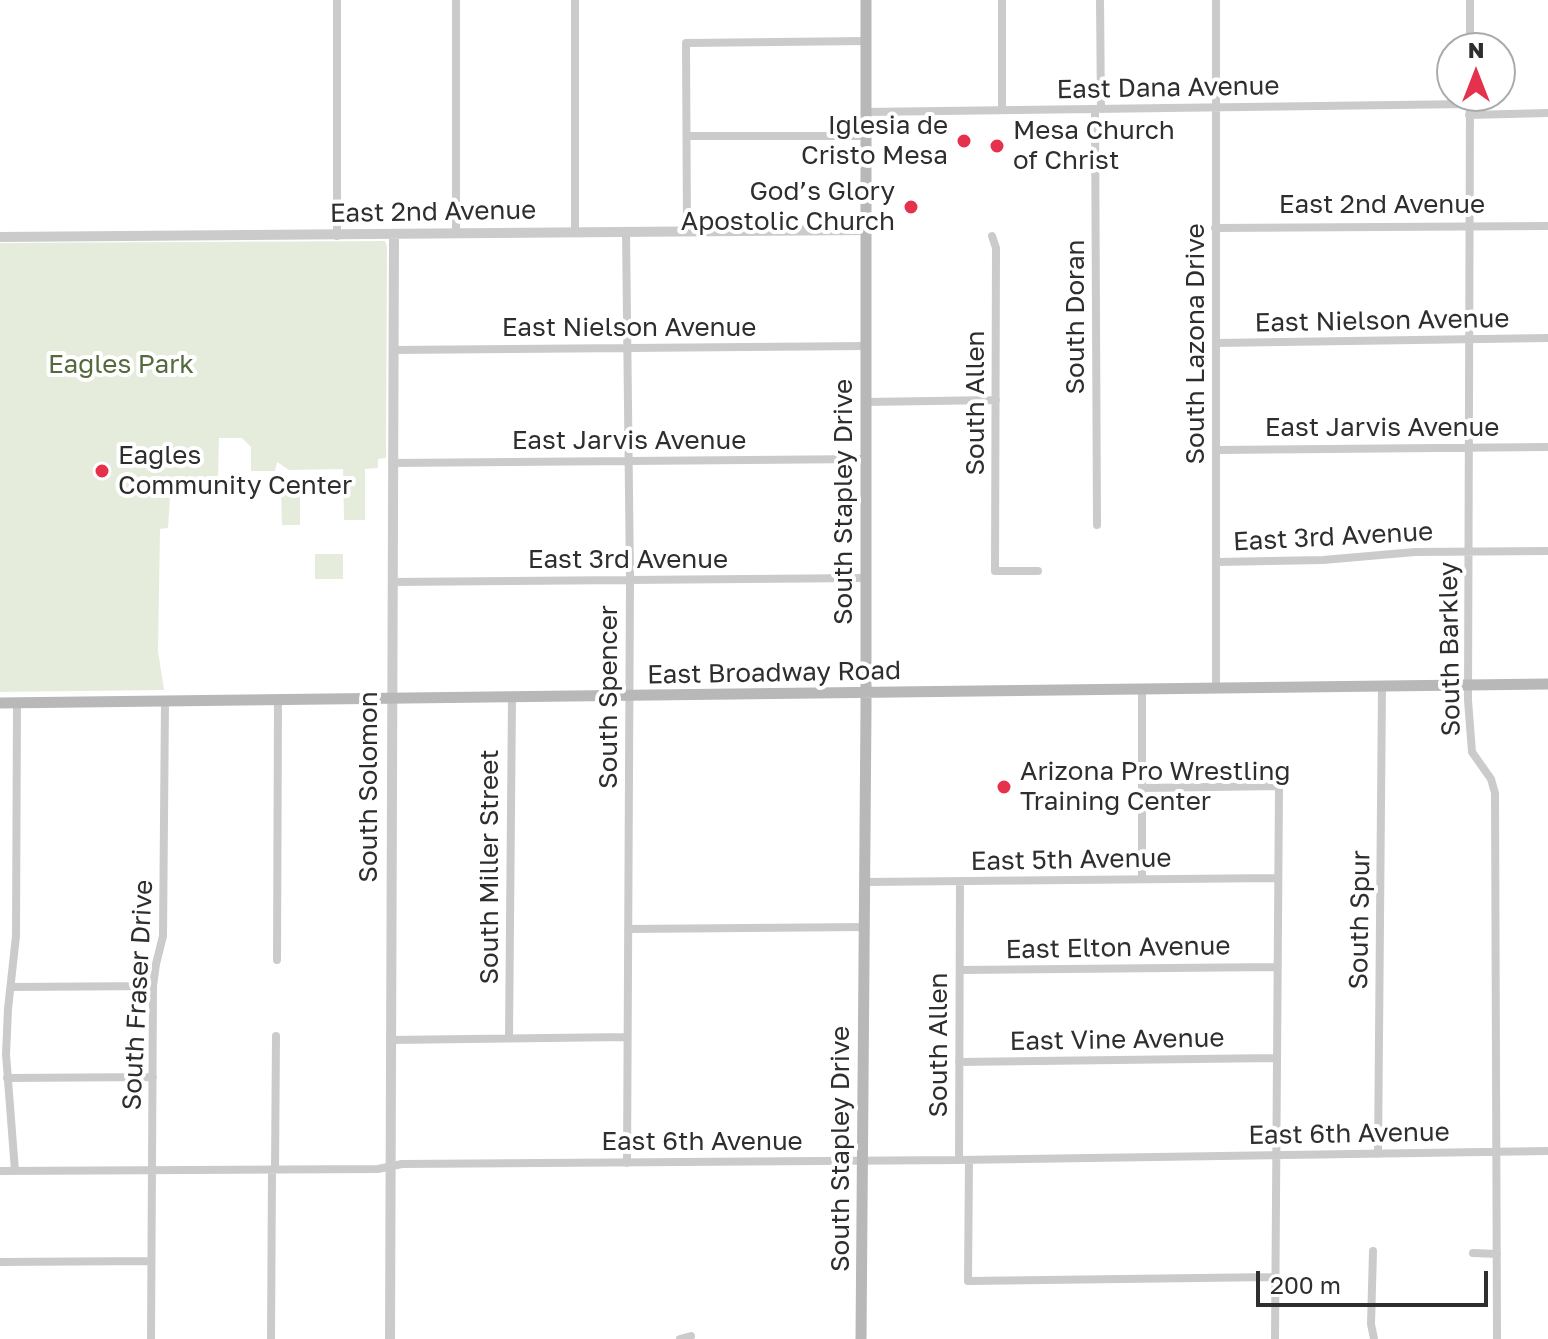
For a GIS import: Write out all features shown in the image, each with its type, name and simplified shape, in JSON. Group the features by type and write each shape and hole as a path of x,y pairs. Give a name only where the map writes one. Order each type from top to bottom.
{"main road":[{"name":"South Stapley Drive","path":"861,1339 866,694 866,0"},
{"name":"East Broadway Road","path":"0,703 1548,684"}],"street":[{"path":"337,0 337,236"},
{"path":"456,0 456,234"},
{"path":"575,0 575,233"},
{"path":"1002,0 1002,110"},
{"name":"South Doran","path":"1097,525 1100,0"},
{"name":"South Lazona Drive","path":"1216,0 1216,689"},
{"path":"1470,0 1470,32"},
{"path":"687,231 686,43 866,41"},
{"name":"East Dana Avenue","path":"866,112 1436,101"},
{"name":"South Barkley","path":"1469,112 1469,684 1472,752 1491,779 1495,793 1497,1339"},
{"path":"1469,115 1548,113"},
{"path":"687,136 866,136"},
{"name":"East 2nd Avenue","path":"1215,228 1548,226"},
{"name":"East 2nd Avenue","path":"0,237 866,230"},
{"name":"South Spencer","path":"626,231 630,580 627,1163"},
{"name":"South Solomon","path":"390,1339 394,235"},
{"name":"South Allen","path":"992,236 996,248 995,571 1038,571"},
{"name":"East Nielson Avenue","path":"1216,343 1548,338"},
{"name":"East Nielson Avenue","path":"393,350 866,346"},
{"path":"866,402 996,400"},
{"name":"East Jarvis Avenue","path":"1216,450 1548,447"},
{"name":"East Jarvis Avenue","path":"392,463 866,459"},
{"name":"East 3rd Avenue","path":"1216,562 1323,560 1415,552 1548,551"},
{"name":"East 3rd Avenue","path":"392,582 865,578"},
{"name":"South Spur","path":"1378,1154 1382,687"},
{"path":"1142,690 1142,879"},
{"name":"South Miller Street","path":"509,1038 512,697"},
{"path":"277,960 278,700"},
{"name":"South Fraser Drive","path":"151,1339 153,986 163,936 165,701"},
{"path":"15,1171 7,1078 16,936 17,702"},
{"path":"1142,788 1279,786 1275,1339"},
{"name":"East 5th Avenue","path":"865,882 1277,878"},
{"name":"South Allen","path":"959,1160 960,881"},
{"path":"628,929 865,927"},
{"name":"East Elton Avenue","path":"960,970 1276,967"},
{"path":"11,987 153,986"},
{"path":"271,1339 276,1036"},
{"path":"390,1040 626,1037"},
{"name":"East Vine Avenue","path":"959,1062 1275,1058"},
{"path":"7,1078 153,1077"},
{"name":"East 6th Avenue","path":"0,1171 378,1169 402,1164 969,1160 1548,1151"},
{"path":"969,1160 968,1281 1275,1277"},
{"path":"1373,1251 1371,1324 1374,1339"},
{"path":"1473,1253 1497,1254"},
{"path":"0,1262 151,1261"},
{"path":"680,1339 691,1336"}],"green space":[{"name":"Eagles Park","path":"385,241 386,458 378,459 378,468 365,469 365,520 344,520 343,469 289,470 277,462 275,471 251,471 251,447 242,438 219,438 216,482 171,483 168,528 160,529 158,651 164,690 0,692 0,243"},
{"path":"281,490 300,490 300,525 282,525"},
{"path":"315,554 343,554 343,579 315,579"}],"place":[{"name":"Iglesia de Cristo Mesa","path":"964,141"},
{"name":"Mesa Church of Christ","path":"997,146"},
{"name":"God’s Glory Apostolic Church","path":"911,207"},
{"name":"Eagles Community Center","path":"102,471"},
{"name":"Arizona Pro Wrestling Training Center","path":"1004,787"}]}
